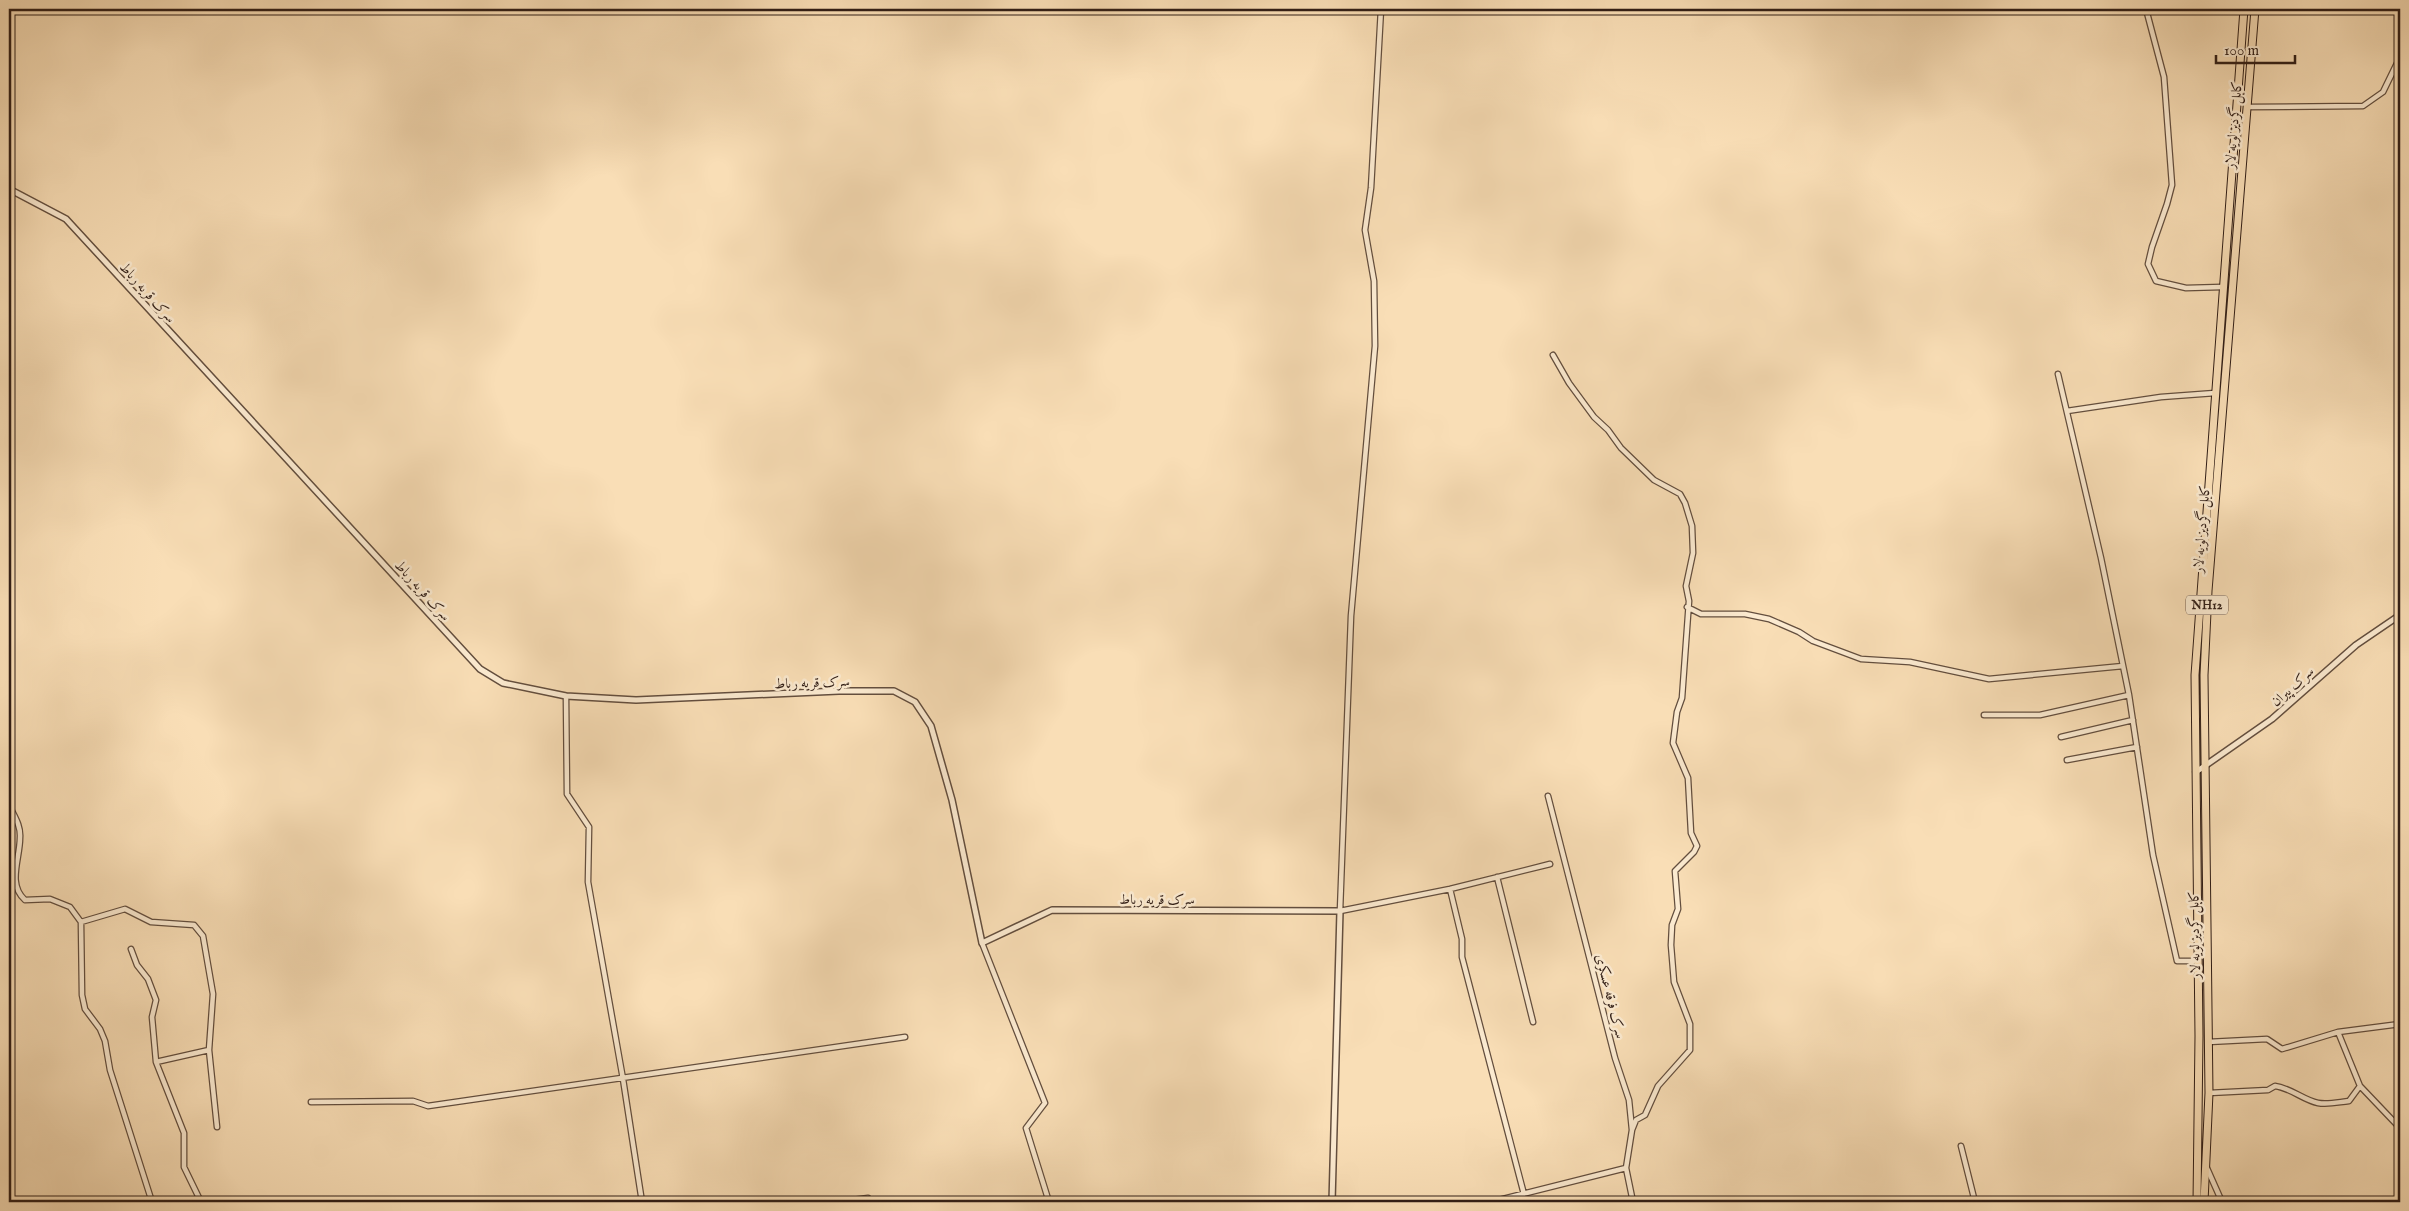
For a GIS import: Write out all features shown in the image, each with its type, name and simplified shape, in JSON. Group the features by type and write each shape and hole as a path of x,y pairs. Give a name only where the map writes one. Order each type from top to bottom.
{"highway":[{"name":"کابل گردیز لویه لار","path":"2197,1202 2198,961 2195,675 2222,287 2244,9"},
{"name":"کابل گردیز لویه لار","path":"2204,1202 2209,1093 2204,675 2208,591 2255,9"}],"street":[{"path":"1332,1202 1351,616 1374,346 1374,281 1365,230 1371,188 1381,9"},
{"path":"2146,9 2164,77 2172,184 2148,264 2156,281 2186,288 2222,287"},
{"path":"2247,107 2363,106 2382,92 2400,57"},
{"name":"سرک قریه رباط","path":"9,189 66,219 480,669 503,683 566,696 636,700 839,692 894,692 915,702 931,726 952,800 982,943 1052,910 1340,911"},
{"path":"1553,355 1569,383 1594,417 1608,430 1621,448 1654,480 1680,494 1685,502 1692,526 1693,553 1686,586 1689,601 1687,607 1682,698 1677,712 1674,744 1688,778 1691,833 1697,846 1694,852 1675,871 1678,908 1672,924 1671,945 1674,982 1690,1024 1690,1050 1658,1086 1645,1114 1636,1120 1632,1130"},
{"path":"2058,374 2101,558 2129,695 2153,854 2177,961 2198,961"},
{"path":"2067,411 2161,397 2215,393"},
{"path":"1687,607 1701,614 1745,614 1769,619 1800,632 1813,641 1861,659 1910,662 1989,679 2122,666"},
{"name":"سرک پیران","path":"2196,772 2272,720 2356,645 2400,615"},
{"path":"1984,715 2040,715 2129,695"},
{"path":"566,696 567,794 589,827 588,882 624,1079 642,1202"},
{"path":"2062,736 2132,720"},
{"path":"2068,760 2137,746"},
{"name":"سرک فرقه عسکری","path":"1548,796 1615,1058 1628,1100 1632,1130 1626,1168 1633,1202"},
{"path":"9,805 19,825 20,837 15,876 18,893 25,900 50,899 70,907 81,922 82,995 85,1009 100,1029 105,1041 110,1070 152,1202"},
{"path":"1340,911 1450,888 1550,864"},
{"path":"1497,877 1533,1022"},
{"path":"1450,888 1462,939 1462,957 1526,1202"},
{"path":"81,922 125,909 151,922 194,925 203,936 213,994 209,1050 216,1127"},
{"path":"982,943 1045,1103 1026,1128 1049,1202"},
{"path":"131,949 137,965 148,979 156,1000 152,1016 156,1062 184,1133 184,1167 201,1202"},
{"path":"2208,1042 2267,1039 2282,1049 2338,1032 2400,1024"},
{"path":"2338,1032 2360,1086 2400,1128"},
{"path":"311,1102 413,1101 428,1106 905,1037"},
{"path":"156,1062 209,1050"},
{"path":"2209,1093 2268,1090 2275,1086 2290,1089 2318,1103 2333,1104 2350,1101 2360,1086"},
{"path":"1961,1146 1975,1202"},
{"path":"2206,1165 2214,1179 2222,1202"},
{"path":"1491,1202 1626,1168"},
{"path":"837,1202 868,1198"}]}
